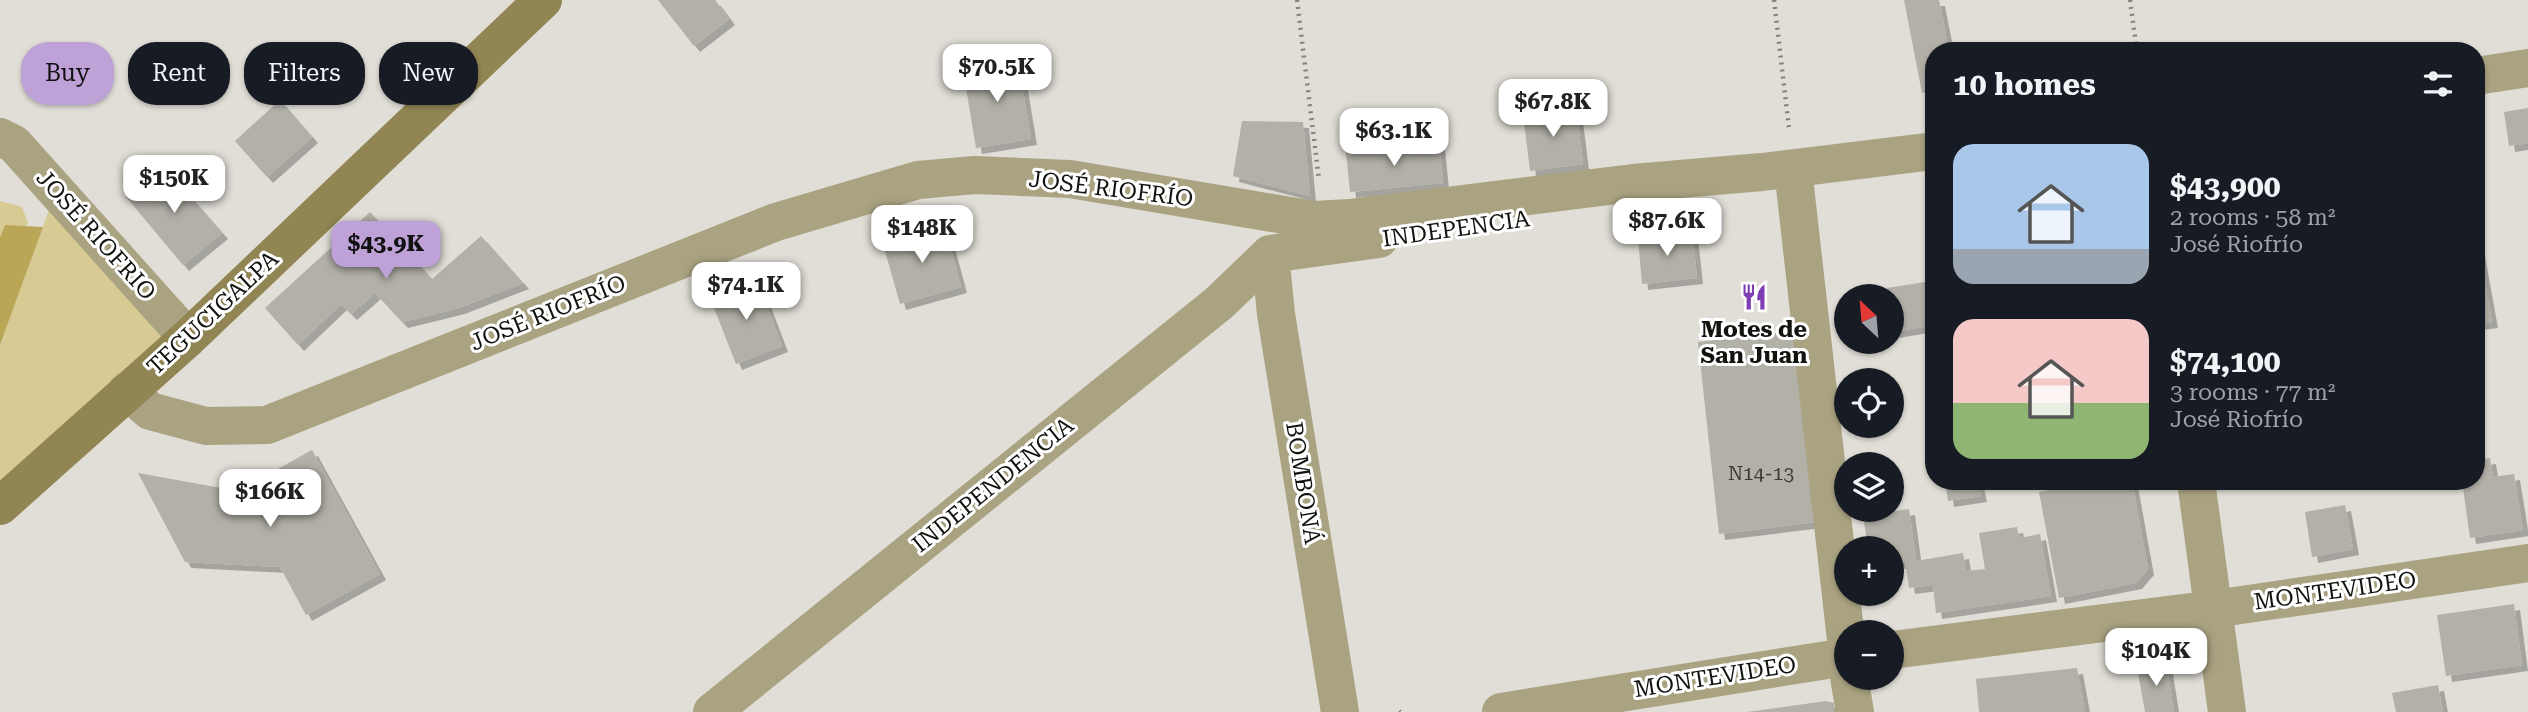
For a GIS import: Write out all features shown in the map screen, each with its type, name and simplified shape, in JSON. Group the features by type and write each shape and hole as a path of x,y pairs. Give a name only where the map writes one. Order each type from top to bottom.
{"street":[{"name":"TEGUCIGALPA","path":"0,506 188,338 527,5"},
{"path":"2485,75 2528,68"},
{"name":"JOSÉ RIOFRIO","path":"0,137 14,144 188,338"},
{"name":"JOSÉ RIOFRÍO","path":"127,391 150,411 206,426 267,425 776,222 918,180 975,176 1070,179 1314,220 1350,218 1633,183 1793,169 1925,152"},
{"path":"1793,169 1844,620"},
{"name":"INDEPENCIA","path":"1270,254 1589,212 1616,199 1633,183"},
{"name":"INDEPENDENCIA","path":"712,712 1219,303 1270,254"},
{"name":"BOMBONÁ","path":"1270,254 1276,314 1339,712"},
{"path":"2197,490 2227,712"},
{"name":"MONTEVIDEO","path":"1904,648 2214,609 2528,563"},
{"name":"MONTEVIDEO","path":"1501,712 1834,659"},
{"path":"1851,690 1855,712"}],"path":[{"path":"1297,0 1319,185"},
{"path":"1774,0 1789,131"},
{"path":"2130,0 2136,42"}],"shaded area":[{"path":"0,201 22,207 28,223 0,281"},
{"path":"49,210 177,340 0,502 0,345"},
{"path":"5,225 43,227 0,345 0,238"}],"building":[{"path":"658,0 715,0 729,19 694,46"},
{"path":"1904,0 1939,0 1947,42 1925,42 1925,92 1922,93"},
{"path":"1018,60 1031,139 976,148 963,70"},
{"path":"275,105 284,105 312,137 267,177 235,141"},
{"path":"1576,107 1583,164 1530,171 1523,114"},
{"path":"2528,108 2528,143 2509,146 2504,112"},
{"path":"1242,121 1303,122 1310,196 1233,176"},
{"path":"1439,143 1443,183 1350,192 1346,152"},
{"path":"164,166 222,233 183,265 126,197"},
{"path":"370,212 432,279 481,236 523,283 459,308 402,322 375,293 351,314 341,304 298,345 265,308"},
{"path":"945,227 961,287 900,304 883,244"},
{"path":"1692,232 1697,278 1642,284 1638,238"},
{"path":"757,280 782,346 736,364 710,298"},
{"path":"1925,282 1925,327 1904,330 1904,285"},
{"path":"2485,283 2492,322 2485,323"},
{"path":"1795,331 1816,522 1719,534 1698,342"},
{"path":"312,450 380,574 306,615 280,567 185,562 138,473 238,491"},
{"path":"2490,458 2493,477 2514,474 2523,530 2470,538 2463,490 2485,490 2485,459"},
{"path":"1946,490 1980,490 1981,496 1948,501"},
{"path":"2134,490 2148,569 2136,583 2059,598 2039,492"},
{"path":"2345,505 2353,549 2312,557 2305,512"},
{"path":"1909,509 1916,561 1963,553 1966,571 1985,569 1979,533 2017,527 2019,538 2040,534 2051,596 1936,613 1933,585 1909,588 1904,562 1904,536 1866,536 1864,522 1904,522 1904,510"},
{"path":"2514,604 2522,665 2446,676 2437,615"},
{"path":"2166,662 2174,712 2145,712 2137,667"},
{"path":"2077,668 2085,712 1979,712 1976,679"},
{"path":"2438,685 2443,712 2396,712 2392,693"},
{"path":"1826,701 1834,703 1834,712 1747,712"}],"place":[{"name":"Motes de San Juan","path":"1754,297"}]}
